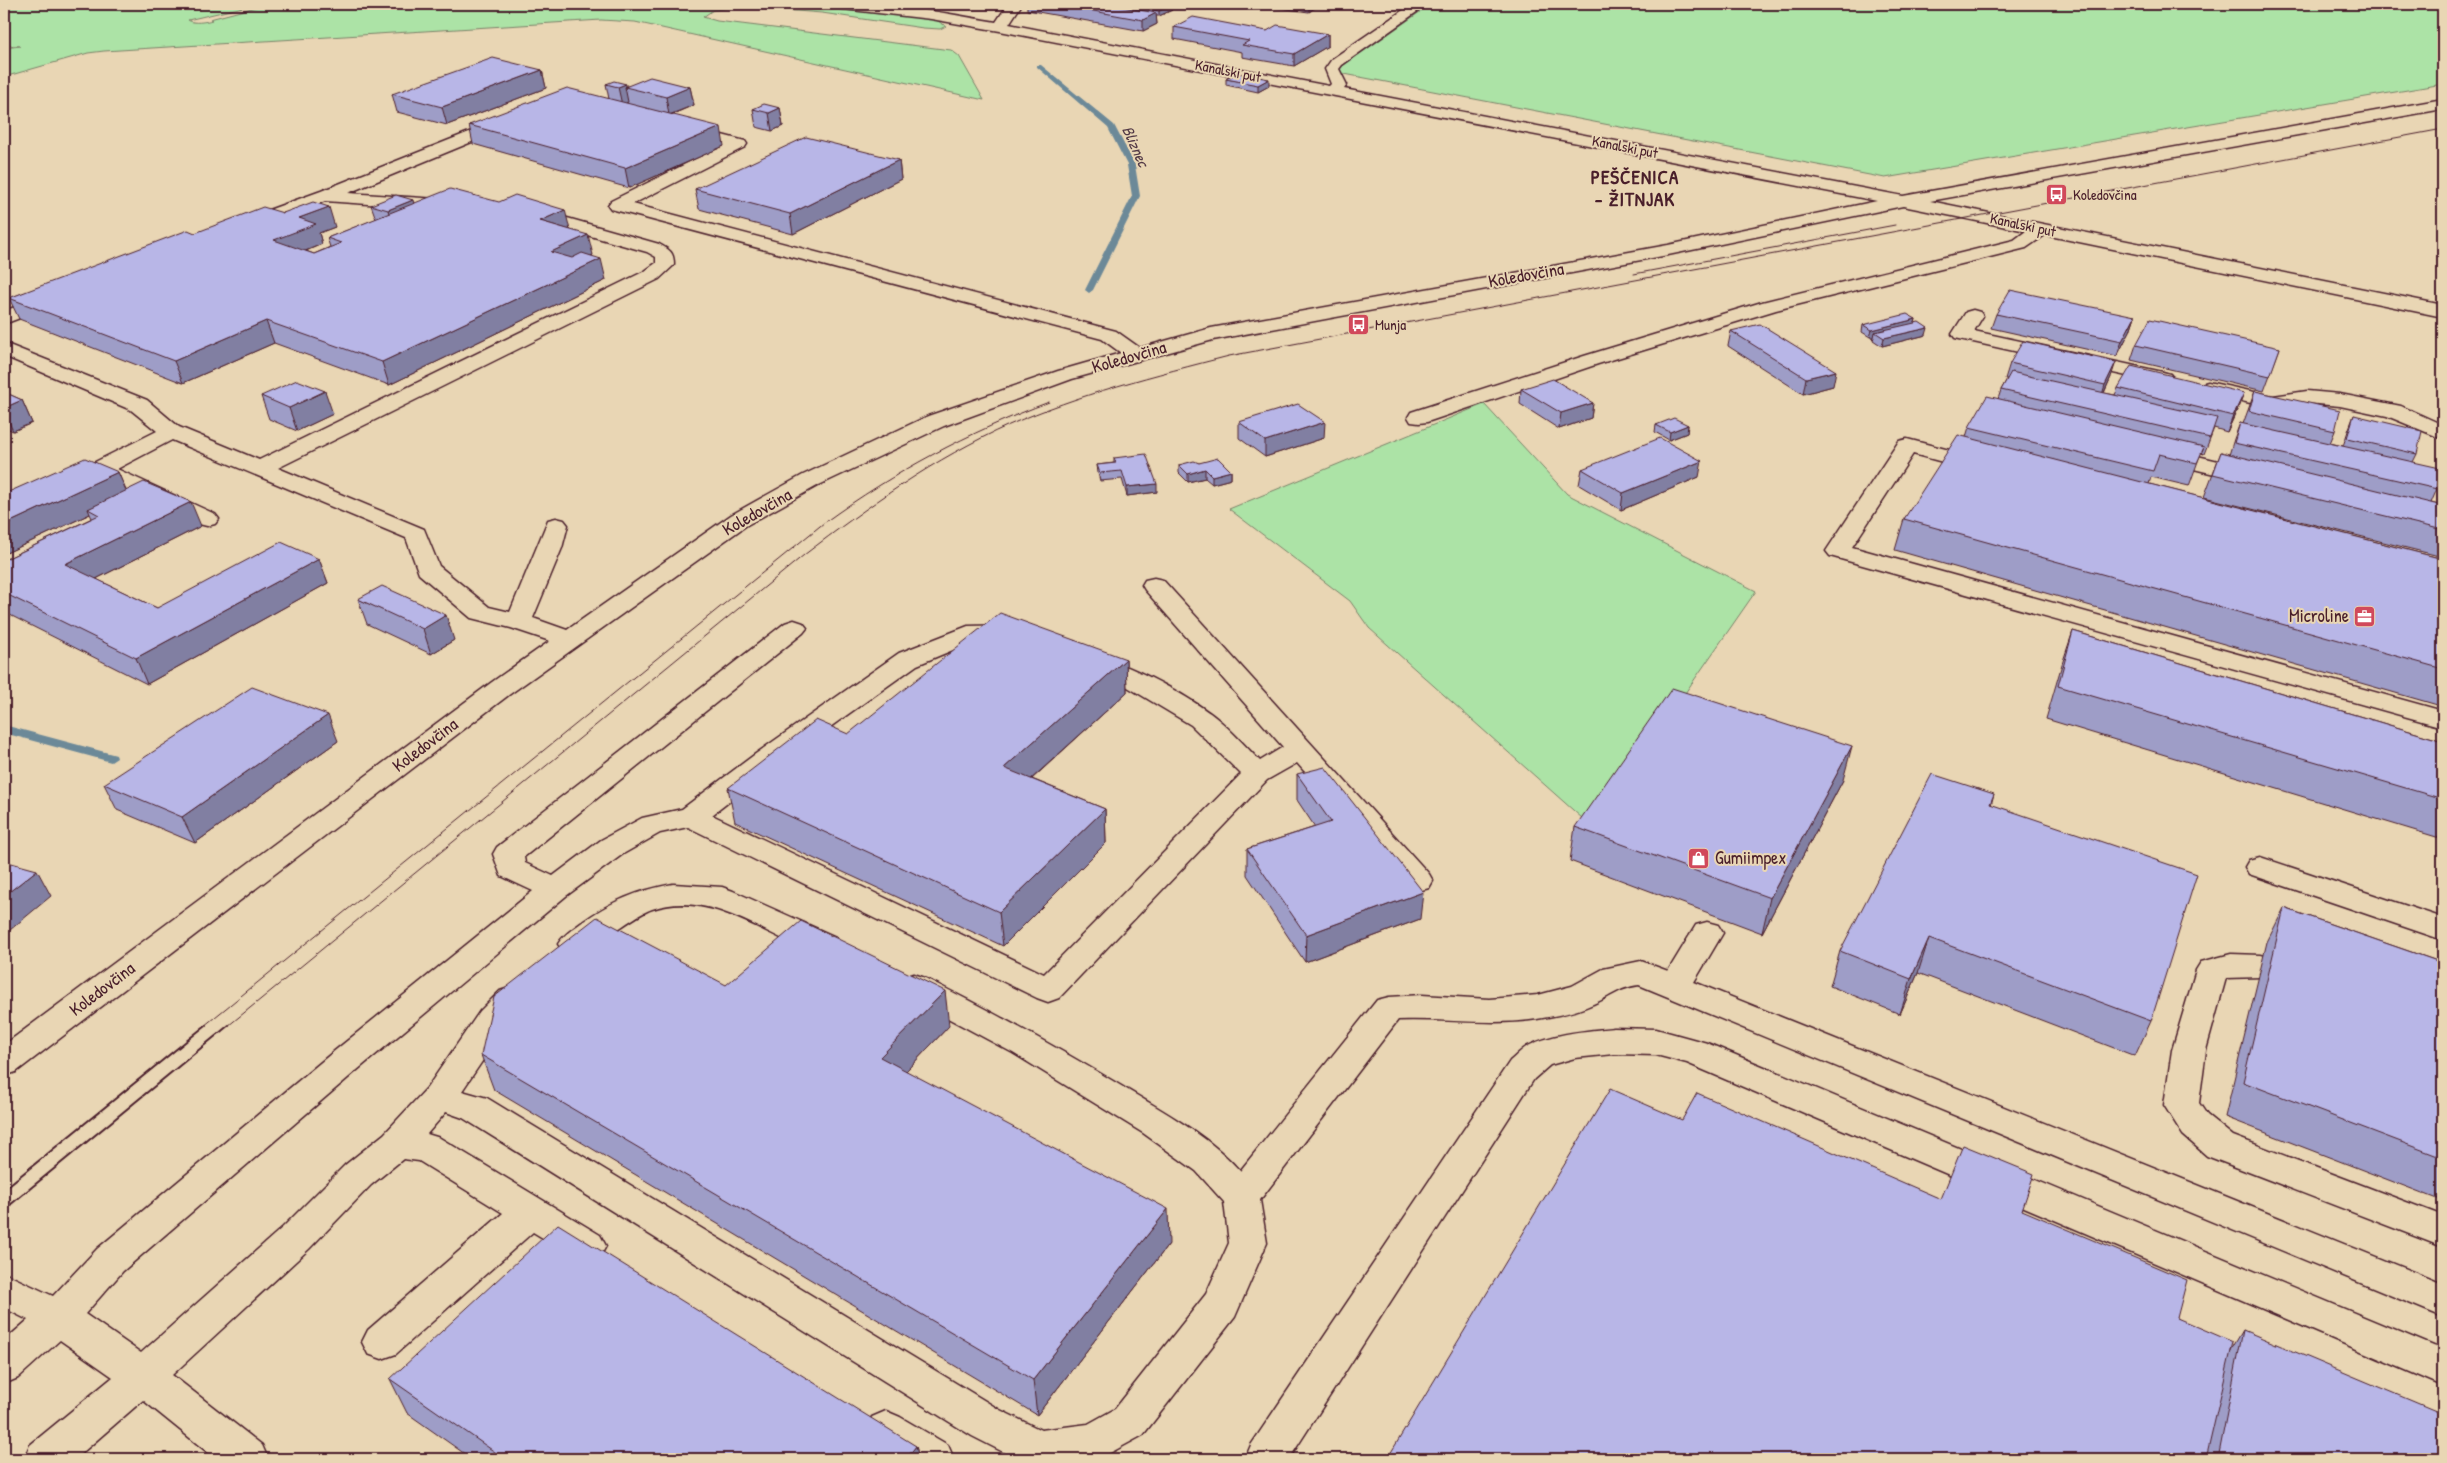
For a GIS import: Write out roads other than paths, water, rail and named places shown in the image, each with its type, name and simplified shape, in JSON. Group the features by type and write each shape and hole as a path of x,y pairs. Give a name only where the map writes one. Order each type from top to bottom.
{"street":[{"name":"Kanalski put","path":"834,4 897,10 1000,27 1903,201 2443,311"},
{"path":"1000,27 1015,4"},
{"path":"1332,91 1339,85 1332,68 1337,62 1422,4"},
{"name":"Koledovčina","path":"4,1063 492,694 739,520 811,480 936,421 1057,378 1211,334 1668,250 1903,201 2443,104"},
{"path":"227,231 323,196 520,117"},
{"path":"575,224 739,144 671,127"},
{"path":"323,196 472,206"},
{"path":"617,205 1109,335 1136,354"},
{"path":"260,469 643,279 665,265 665,255 653,248 575,224 511,209"},
{"path":"1419,417 1591,360 1769,306 1924,266 2020,244 2042,229"},
{"path":"4,318 69,293"},
{"path":"1973,316 1962,334 2273,402 2307,397 2340,400 2394,411 2443,433"},
{"path":"4,349 139,405 171,432 416,534 428,568 480,613 519,622 568,639"},
{"path":"4,512 99,469 171,432"},
{"path":"2004,471 1908,446 1838,551 2443,719"},
{"path":"2143,450 2269,480"},
{"path":"99,469 207,519"},
{"path":"519,622 550,548 556,525"},
{"path":"1154,585 1418,881"},
{"path":"555,889 512,869 508,854 794,628"},
{"path":"4,1366 58,1317 110,1260 344,1062 555,889 612,847 652,825 691,817 764,761 908,659 968,634 1012,633 1039,643"},
{"path":"1066,653 1130,677 1201,719 1257,774"},
{"path":"691,817 1048,990 1257,774 1301,749"},
{"path":"2260,867 2443,929"},
{"path":"44,1459 143,1376 296,1238 358,1175 397,1144 439,1097 492,1020 542,970 615,914 644,900 673,894 722,898 926,992 1025,1044 1155,1124 1209,1161 1241,1197 1248,1243 1221,1305 1129,1422 1094,1442 1038,1449 986,1423 474,1108 439,1097"},
{"path":"1675,987 1707,932"},
{"path":"2261,966 2231,965 2212,970 2189,1050 2181,1105 2195,1125 2220,1146 2443,1232"},
{"path":"1241,1197 1389,1009 1422,1006 1489,1011 1538,1007 1582,996 1614,977 1642,973 2443,1301"},
{"path":"1266,1459 1522,1070 1539,1055 1575,1045 1614,1041 1656,1042 1695,1052 2443,1368"},
{"path":"397,1144 427,1148 615,1263"},
{"path":"382,1342 531,1211"},
{"path":"4,1289 58,1317 143,1376 247,1459"},
{"path":"858,1413 933,1459"}],"waterway":[{"name":"Bliznec","path":"1039,66 1111,127 1131,165 1136,196 1089,290"},
{"path":"4,729 111,758"}],"tram line":[{"path":"228,1026 804,555 877,501 928,468 982,438 1036,414 1118,386 1229,356 2443,129"},
{"path":"1634,274 1895,225"},
{"path":"204,1026 825,522 878,486 933,454 990,426 1049,402"},
{"path":"4,1189 206,1025"},
{"path":"4,1210 229,1025"}],"place":[{"name":"Koledovčina","path":"2057,195"},
{"name":"Munja","path":"1359,325"},
{"name":"Microline","path":"2365,616"},
{"name":"Gumiimpex","path":"1699,858"}],"district":[{"name":"PEŠČENICA - ŽITNJAK","path":"1635,188"}]}
